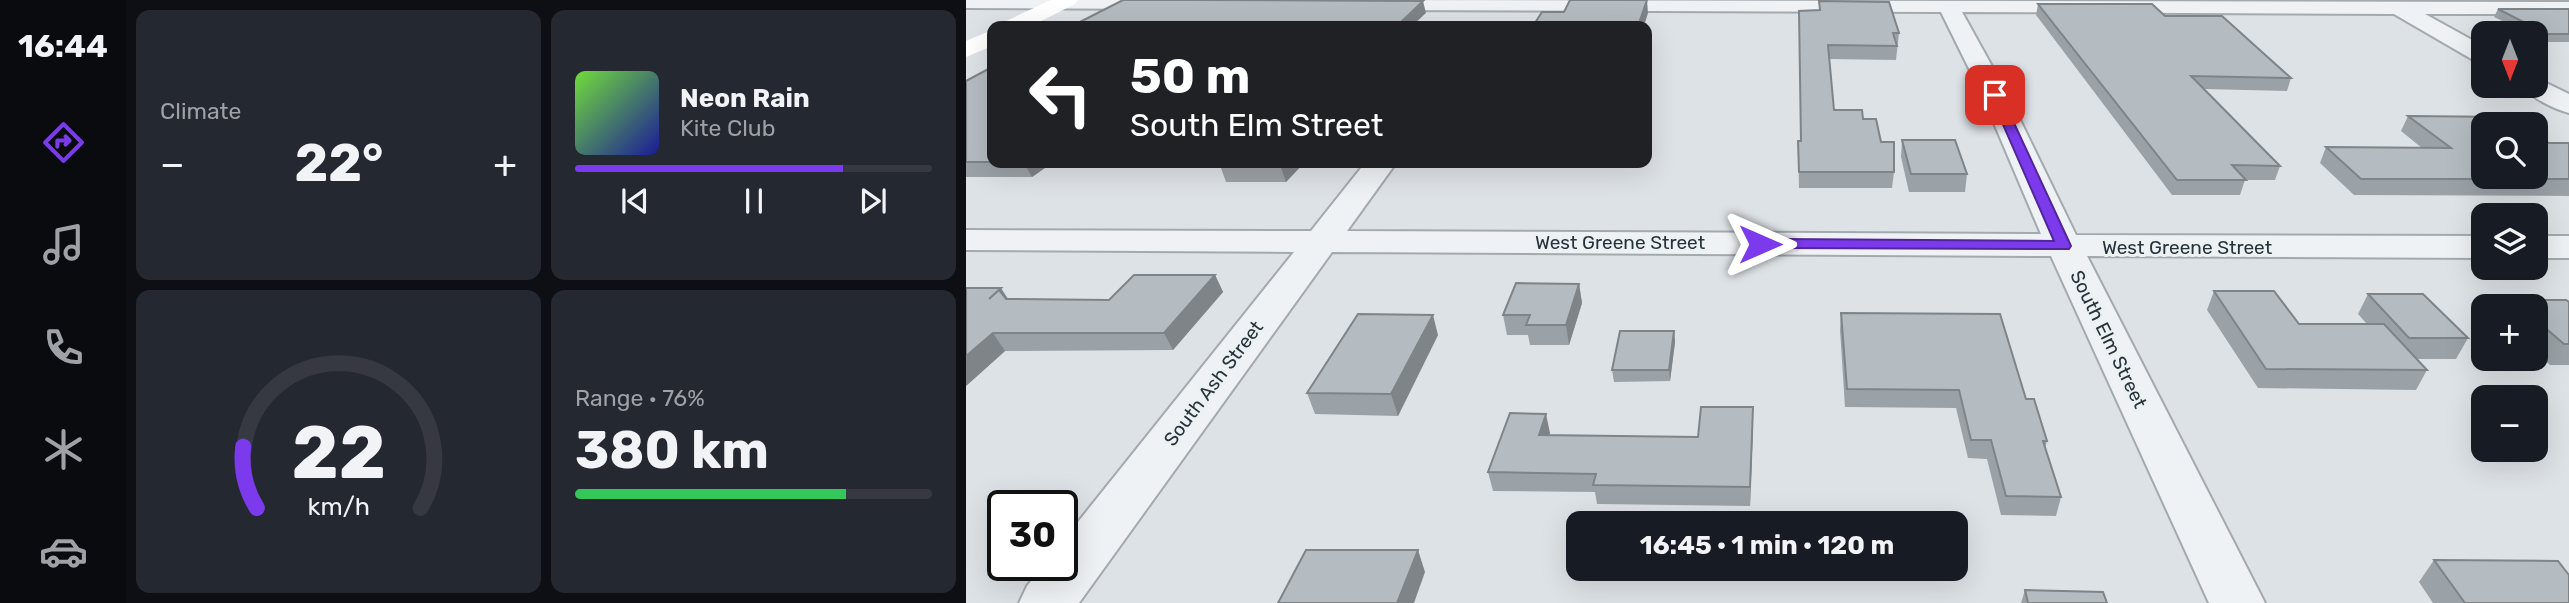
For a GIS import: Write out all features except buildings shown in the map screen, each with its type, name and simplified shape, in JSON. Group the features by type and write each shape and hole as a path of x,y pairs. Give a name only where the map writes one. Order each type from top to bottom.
{"street":[{"path":"1024,21 1065,1"},
{"path":"966,2 1188,3"},
{"path":"1490,21 1505,2"},
{"name":"South Elm Street","path":"1946,3 1995,95 2064,246 2237,603"},
{"path":"1353,4 2391,4 2569,8"},
{"path":"2391,4 2471,49"},
{"path":"966,50 987,40"},
{"path":"2548,93 2569,105"},
{"name":"South Ash Street","path":"1047,603 1377,168"},
{"name":"West Greene Street","path":"966,240 2471,247"},
{"path":"2548,247 2569,247"}],"route":[{"path":"1760,244 2064,246 1995,95"}]}
